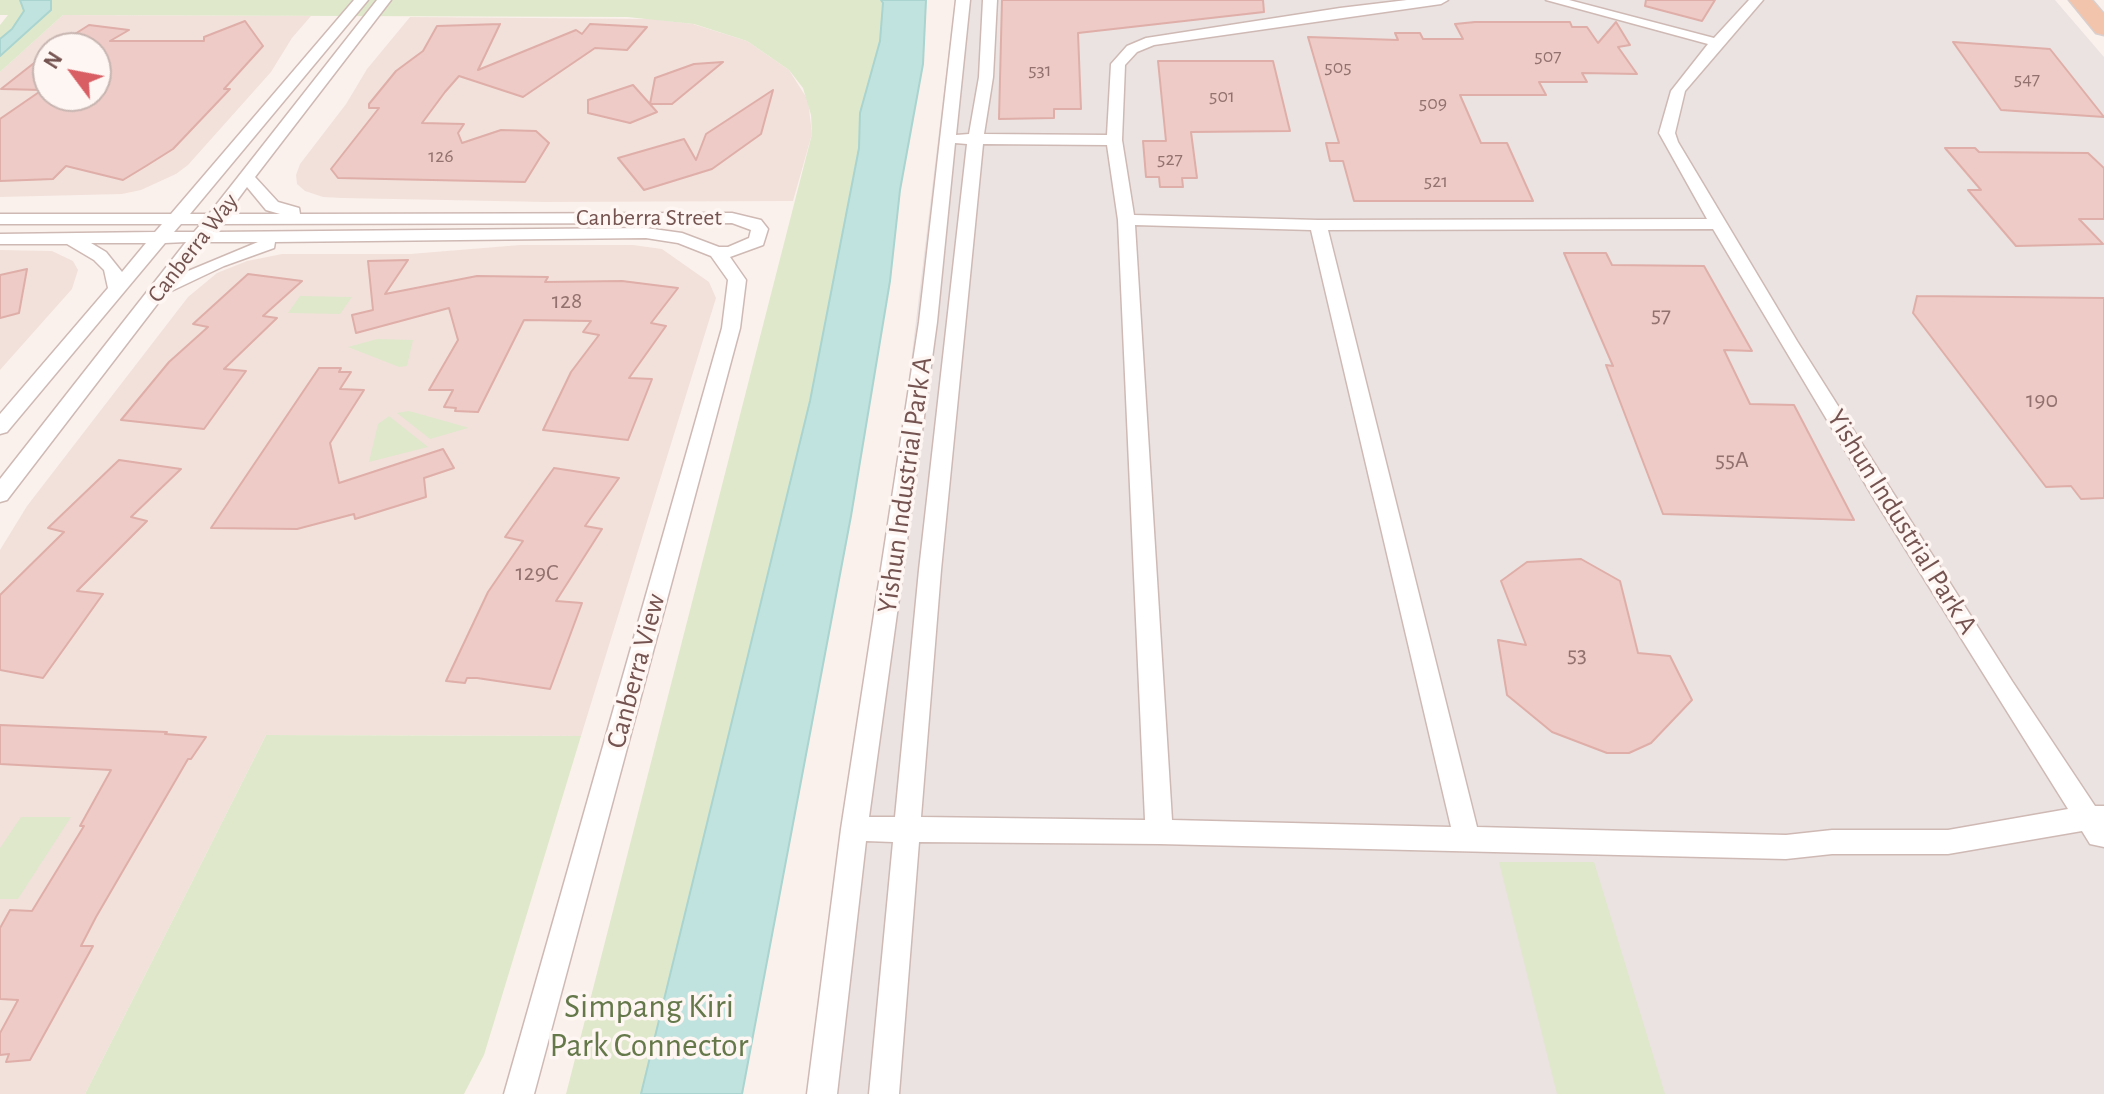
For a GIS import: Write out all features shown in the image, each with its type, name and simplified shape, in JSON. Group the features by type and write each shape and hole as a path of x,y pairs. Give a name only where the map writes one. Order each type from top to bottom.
{"main road":[{"path":"2080,0 2104,28"}],"street":[{"name":"Yishun Industrial Park A","path":"822,1094 854,829 928,322 963,0"},
{"name":"Yishun Industrial Park A","path":"884,1094 927,601 974,139 986,77 990,0"},
{"path":"1159,832 1126,220 1114,140 1118,64 1132,49 1151,41 1441,0"},
{"path":"1553,0 1719,43"},
{"name":"Yishun Industrial Park A","path":"854,829 1159,832 1786,847 1832,842 1948,842 2099,827 1883,496 1667,133 1678,91 1695,67 1756,0"},
{"name":"Canberra Way","path":"0,427 360,2"},
{"name":"Canberra Way","path":"0,494 383,2"},
{"path":"947,139 1114,140"},
{"path":"248,178 272,206 313,217"},
{"path":"98,218 181,197 207,180"},
{"name":"Canberra Street","path":"0,219 732,218 755,224 760,229 757,241 750,246 717,252 682,238 646,233 0,239"},
{"path":"1126,220 1318,225 1719,224"},
{"path":"1318,225 1467,839"},
{"path":"156,293 218,262 289,238"},
{"path":"72,239 100,256 112,269 117,288"},
{"name":"Canberra View","path":"518,1091 731,328 737,280 717,252"}],"shaded area":[{"path":"955,0 2055,0 2104,57 2104,1094 822,1094"},
{"path":"63,15 311,16 292,38 271,72 188,165 176,174 141,190 122,194 0,197 0,72 32,43 32,112 112,112 112,32 44,32"},
{"path":"410,17 653,19 693,24 747,41 789,70 808,100 812,134 793,201 546,202 342,198 323,197 305,191 297,184 300,164 346,104 367,69"},
{"path":"520,245 633,245 662,249 709,282 716,298 581,736 266,735 85,1094 0,1094 0,550 27,506 188,297 217,273 247,261 282,254 410,254"},
{"path":"0,250 52,251 73,261 78,270 72,289 0,370"}],"green space":[{"name":"Simpang Kiri Park Connector","path":"0,0 907,0 701,1094 566,1094 812,134 811,115 803,88 789,70 747,41 694,24 627,17 63,15 44,32 32,32 32,43 0,72 0,25 8,15 0,15"},
{"path":"300,296 352,297 340,314 288,313"},
{"path":"377,339 413,340 407,366 399,367 348,347"},
{"path":"409,411 468,428 430,439 397,413"},
{"path":"389,416 428,447 369,462 378,424"},
{"path":"266,735 581,736 484,1055 464,1094 85,1094"},
{"path":"21,817 71,817 18,899 0,899 0,848"},
{"path":"1499,862 1594,862 1665,1094 1557,1094"}],"water":[{"path":"20,0 51,0 51,10 0,56 0,39 12,29 24,11"},
{"path":"881,0 926,0 923,64 900,190 890,281 851,516 742,1094 641,1094 810,401 859,148 860,113 880,41"}],"building":[{"path":"1002,0 1263,0 1264,12 1078,33 1081,109 1054,109 1054,118 999,119"},
{"path":"1646,0 1715,0 1702,21 1645,6"},
{"path":"245,21 263,46 224,89 230,89 173,149 123,180 66,166 53,179 0,181 0,119 32,97 32,112 112,112 112,41 204,41 204,37"},
{"path":"1570,22 1572,27 1587,27 1598,43 1616,22 1630,45 1618,47 1637,74 1582,73 1587,82 1539,82 1546,95 1460,95 1481,143 1507,143 1533,201 1354,201 1343,161 1330,161 1326,143 1339,143 1308,37 1398,40 1395,33 1420,33 1423,39 1463,39 1455,24"},
{"path":"500,24 478,70 576,30 582,34 590,24 647,27 627,50 595,48 523,97 459,76 422,123 464,124 458,133 462,143 501,130 536,131 549,143 525,182 338,178 331,169 379,108 369,108 369,104 396,71 423,51 437,26"},
{"path":"89,25 129,30 112,40 112,32 78,32"},
{"path":"1953,42 2050,49 2104,117 2001,110"},
{"path":"1158,61 1273,61 1290,131 1191,132 1197,178 1182,178 1183,187 1160,187 1159,177 1146,177 1143,141 1166,141"},
{"path":"723,62 672,104 650,104 655,78 694,64"},
{"path":"32,65 32,90 1,89"},
{"path":"633,85 657,112 630,123 588,113 588,100"},
{"path":"773,90 761,134 712,169 644,190 618,158 684,139 696,160 706,134"},
{"path":"1945,148 1975,148 1979,152 2088,153 2104,168 2104,219 2079,219 2103,244 2016,246 1968,190 1981,190"},
{"path":"1564,253 1606,253 1612,265 1704,266 1752,351 1724,350 1750,404 1794,405 1854,520 1663,514 1606,365 1613,366"},
{"path":"408,260 385,294 477,276 548,277 545,282 622,281 678,288 651,323 666,326 629,378 652,379 628,440 543,430 571,372 599,335 583,332 591,321 524,320 478,412 444,407 453,390 429,390 458,340 449,308 356,333 352,315 373,310 368,261"},
{"path":"27,269 19,313 0,318 0,275"},
{"path":"248,274 302,281 263,316 277,318 224,369 246,371 204,429 121,420 169,362 208,327 193,324"},
{"path":"1917,296 2104,298 2104,498 2081,499 2071,486 2046,487 1913,313"},
{"path":"319,368 341,368 339,372 351,372 340,389 364,390 330,443 339,483 443,449 454,468 424,478 426,497 355,519 354,514 297,529 211,528"},
{"path":"119,460 181,469 131,517 147,521 77,591 103,594 43,678 0,670 0,595 64,532 48,528"},
{"path":"554,468 619,478 585,526 602,529 556,601 582,603 550,689 477,678 467,678 465,683 446,681 488,592 523,541 505,537"},
{"path":"1581,559 1620,581 1638,653 1670,656 1692,700 1651,743 1629,753 1607,753 1552,732 1507,695 1498,640 1526,645 1501,581 1527,562"},
{"path":"0,725 167,732 165,734 206,737 188,759 96,917 81,946 93,946 30,1060 6,1062 9,1054 0,1055 0,1033 18,1000 0,999 0,928 10,910 32,911 84,826 80,826 111,770 0,764"}]}
